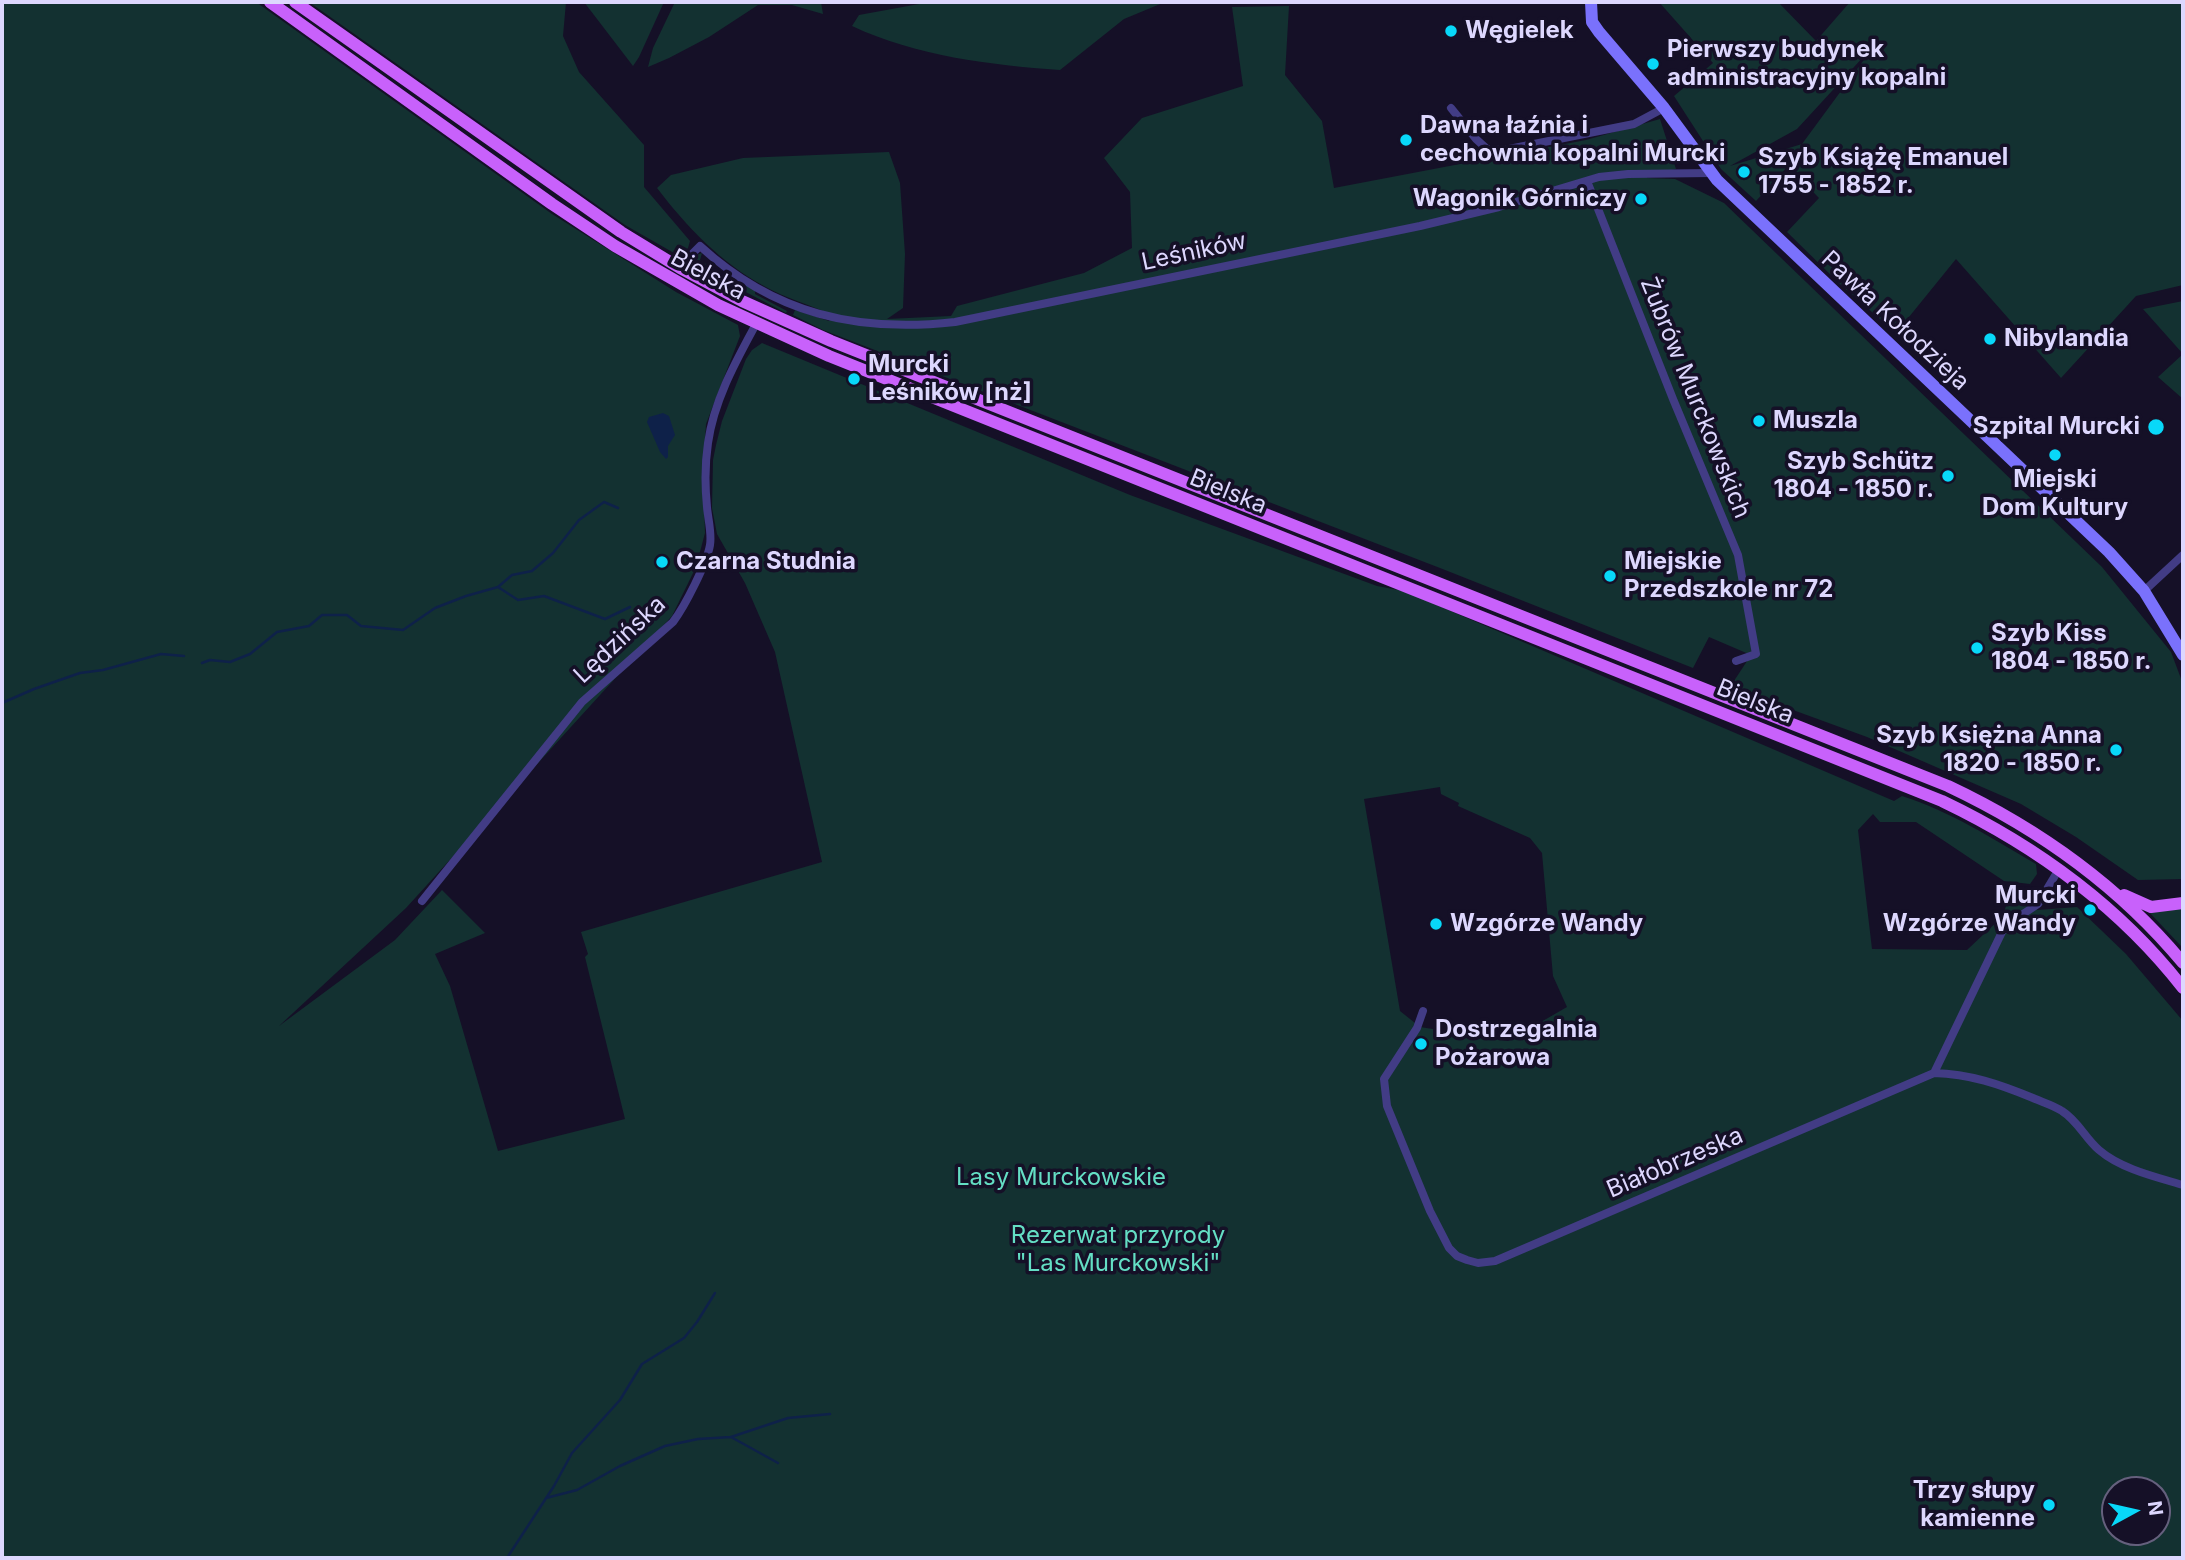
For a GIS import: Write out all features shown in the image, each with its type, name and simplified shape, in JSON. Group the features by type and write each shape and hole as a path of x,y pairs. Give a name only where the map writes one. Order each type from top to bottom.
{"main road":[{"name":"Bielska","path":"270,2 552,204 681,286 756,324 902,386 1916,789 2002,832 2059,869 2123,922 2183,988"},
{"name":"Bielska","path":"295,2 561,192 679,267 742,301 831,341 1922,775 1990,807 2056,848 2133,910 2183,963"},
{"path":"2096,878 2140,904 2151,907 2183,903"}],"street":[{"name":"Pawła Kołodzieja","path":"1590,6 1592,22 1599,32 1664,108 1711,173 2109,552 2144,591 2183,655"},
{"path":"1451,108 1475,139 1487,149 1509,149 1634,124 1664,108"},
{"name":"Leśników","path":"679,267 700,246 729,271 758,288 820,316 882,326 930,325 1430,223 1499,207 1587,181 1628,173 1711,173"},
{"name":"Żubrów Murckowskich","path":"1587,181 1738,555 1756,654 1736,661"},
{"name":"Lędzińska","path":"422,901 582,702 673,622 682,609 711,543 707,482 708,445 713,416 730,374 756,324"},
{"path":"2144,591 2183,555"},
{"path":"2059,869 2038,904 2014,920 2002,932 1934,1073 1973,1076 1991,1081 2060,1109 2073,1118 2098,1149 2117,1161 2183,1185"},
{"name":"Białobrzeska","path":"1423,1010 1418,1028 1384,1079 1387,1106 1430,1211 1449,1248 1457,1256 1478,1263 1495,1261 1934,1073"}],"green space":[{"name":"Lasy Murckowskie","path":"2,2 256,2 552,214 676,292 738,325 740,336 706,424 703,471 705,533 696,567 672,616 406,908 279,1026 395,940 442,890 485,933 435,954 450,986 498,1151 625,1119 581,932 822,862 775,652 745,583 717,534 712,508 713,460 722,421 746,359 752,350 762,343 1130,495 1377,586 1404,591 1894,801 1902,796 1920,802 1987,835 2036,864 2037,874 2030,884 2004,881 1916,822 1880,822 1873,814 1858,830 1872,949 1967,950 2002,917 2009,898 2038,910 2077,907 2126,954 2183,1021 2183,1558 2,1558","holes":["1440,787 1441,794 1459,803 1458,806 1530,838 1542,853 1553,976 1567,1007 1508,1041 1420,1027 1400,1011 1364,799"]},
{"path":"309,2 566,2 563,36 579,72 644,145 644,187 690,241 688,248 681,255 674,253 625,225"},
{"path":"584,2 664,2 633,66"},
{"path":"675,2 821,2 823,14 792,5 758,5 709,37 648,67 653,48"},
{"path":"930,2 1165,2 1124,19 1060,70 1007,65 927,52 852,26 859,15"},
{"path":"1659,2 1778,2 1816,41 1850,2 2183,2 2183,285 2136,296 2061,378 1956,259 1896,333 1841,285 1787,232 1819,198 1788,166 1756,201 1721,169 1674,96 1713,63","holes":["1877,42 1802,144 1730,166 1797,129"]},
{"path":"1289,6 1285,75 1322,121 1334,188 1586,140 1660,119 1676,169 1647,178 1675,179 1724,203 2102,567 2171,652 2183,684 2183,879 2138,880 2076,837 2021,804 1867,737 1730,687 1751,655 1709,637 1693,668 823,330 793,315 795,310 829,321 833,315 789,298 748,277 692,230 657,188 671,175 743,158 889,152 900,183 905,254 903,308 887,319 951,316 957,306 1084,273 1132,248 1130,192 1104,158 1142,118 1243,86 1232,7"},
{"path":"702,253 700,260 736,284 740,281 755,290 755,294 787,311 786,313 713,275 713,272 692,260 694,256"},
{"path":"2183,301 2183,354 2143,309"},
{"path":"2183,354 2183,399 2158,377"},
{"path":"2183,907 2182,945 2181,946 2149,912"}],"water":[{"path":"663,413 669,416 675,435 668,446 666,459 660,452 647,422 649,417"}],"waterway":[{"path":"202,663 210,660 230,662 250,654 277,632 309,626 322,615 347,615 361,626 403,630 435,608 498,587 512,575 532,571 553,553 579,520 604,502 618,508"},
{"path":"498,587 518,600 544,596 605,619 630,607"},
{"path":"2,703 80,673 103,670 161,654 184,656"},
{"path":"507,1558 572,1453 620,1400 642,1364 684,1338 715,1293"},
{"path":"731,1437 788,1418 830,1414"},
{"path":"546,1498 577,1490 620,1466 665,1446 698,1439 731,1437 778,1463"}],"place":[{"name":"Węgielek","path":"1451,31"},
{"name":"Pierwszy budynek administracyjny kopalni","path":"1653,64"},
{"name":"Dawna łaźnia i cechownia kopalni Murcki","path":"1406,140"},
{"name":"Szyb Książę Emanuel 1755 - 1852 r.","path":"1744,172"},
{"name":"Wagonik Górniczy","path":"1641,199"},
{"name":"Nibylandia","path":"1990,339"},
{"name":"Murcki Leśników [nż]","path":"854,379"},
{"name":"Muszla","path":"1759,421"},
{"name":"Szpital Murcki","path":"2156,427"},
{"name":"Miejski Dom Kultury","path":"2055,455"},
{"name":"Szyb Schütz 1804 - 1850 r.","path":"1948,476"},
{"name":"Czarna Studnia","path":"662,562"},
{"name":"Miejskie Przedszkole nr 72","path":"1610,576"},
{"name":"Szyb Kiss 1804 - 1850 r.","path":"1977,648"},
{"name":"Szyb Księżna Anna 1820 - 1850 r.","path":"2116,750"},
{"name":"Murcki Wzgórze Wandy","path":"2090,910"},
{"name":"Wzgórze Wandy","path":"1436,924"},
{"name":"Dostrzegalnia Pożarowa","path":"1421,1044"},
{"name":"Trzy słupy kamienne","path":"2049,1505"}],"park label":[{"name":"Rezerwat przyrody \"Las Murckowski\"","path":"1118,1250"}]}
